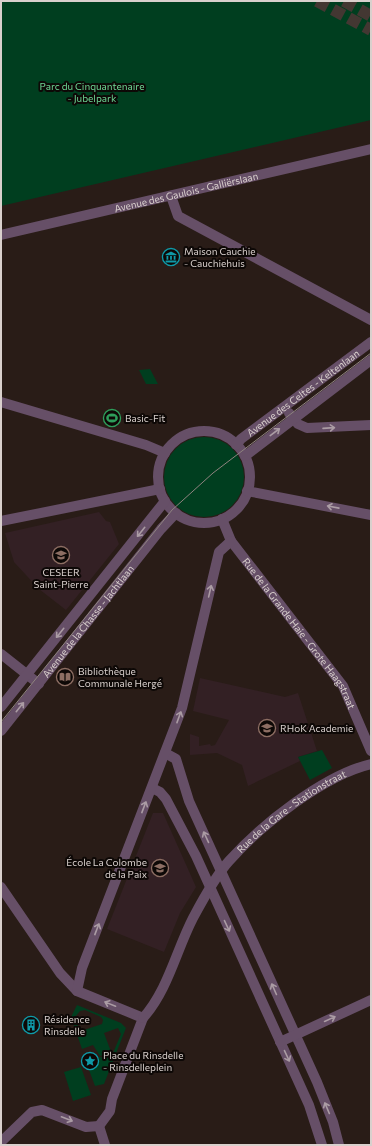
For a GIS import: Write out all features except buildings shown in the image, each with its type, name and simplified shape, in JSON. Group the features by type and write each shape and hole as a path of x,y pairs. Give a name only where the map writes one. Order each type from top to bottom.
{"street":[{"name":"Avenue des Gaulois - Galliërslaan","path":"1,235 371,149"},
{"path":"171,196 178,216 371,320"},
{"name":"Avenue des Celtes - Keltenlaan","path":"236,445 241,439 371,342"},
{"name":"Avenue des Celtes - Keltenlaan","path":"245,456 371,360"},
{"path":"1,402 146,445 165,453"},
{"path":"285,407 298,424 307,428 371,425"},
{"path":"201,431 222,435 236,445 245,456 249,473 247,491 237,508 222,519 201,522 187,519 176,514 165,501 160,489 158,470 165,453 181,437 201,431"},
{"path":"1,521 160,489"},
{"path":"247,491 371,515"},
{"name":"Avenue de la Chasse - Jachtlaan","path":"1,707 165,501"},
{"name":"Avenue de la Chasse - Jachtlaan","path":"1,731 162,529 176,514"},
{"name":"Rue de la Grande Haie - Grote Haagstraat","path":"222,519 231,541 343,686 371,751"},
{"path":"76,991 82,968 182,708 219,552 231,541"},
{"path":"1,654 39,684"},
{"path":"165,753 176,759 189,802 333,1122 339,1145"},
{"name":"Rue de la Gare - Stationstraat","path":"143,1018 155,1004 193,918 228,862 264,827 293,804 331,781 371,764"},
{"path":"152,788 160,792 175,814 309,1105 322,1145"},
{"path":"1,887 60,973 76,991 143,1018 112,1099 110,1111 99,1126 86,1127 42,1110 32,1112 1,1142"},
{"path":"280,1042 371,1000"},
{"path":"99,1126 105,1145"}],"shaded area":[{"name":"CESEER Saint-Pierre","path":"99,512 106,521 110,522 119,544 66,610 39,589 14,562 5,533"},
{"name":"RHoK Academie","path":"200,678 285,697 298,693 317,751 298,757 300,761 248,786 242,765 217,753 190,755 190,734 199,737 199,746 210,744 211,746 215,745 229,720 193,711"},
{"name":"École La Colombe de la Paix","path":"153,813 163,813 196,887 180,913 164,952 107,929"}],"green space":[{"name":"Parc du Cinquantenaire - Jubelpark","path":"1,1 371,1 371,120 1,206"},
{"path":"150,369 158,384 146,384 139,370"},
{"path":"196,437 212,437 226,444 237,455 244,469 244,485 241,492 232,505 226,510 212,517 196,517 182,510 171,499 164,485 164,469 171,455 182,444"},
{"path":"322,750 332,768 310,780 298,757"},
{"path":"77,1005 121,1023 126,1028 104,1084 95,1086 86,1062 112,1053 100,1056 93,1045 82,1049 71,1017","holes":["85,1010 101,1017 103,1020 102,1024 81,1031 79,1030 75,1017 80,1011","118,1028 121,1034 113,1053 104,1033"]},
{"path":"81,1067 91,1095 73,1101 64,1072"}],"tunnel":[{"path":"317,1 371,30"},
{"path":"344,1 371,16"}],"tram line":[{"path":"1,722 172,510 213,473 371,353"}],"place":[{"name":"Maison Cauchie - Cauchiehuis","path":"171,257"},
{"name":"Basic-Fit","path":"112,418"},
{"name":"CESEER Saint-Pierre","path":"61,555"},
{"name":"Bibliothèque Communale Hergé","path":"65,677"},
{"name":"RHoK Academie","path":"267,728"},
{"name":"École La Colombe de la Paix","path":"160,868"},
{"name":"Résidence Rinsdelle","path":"31,1025"},
{"name":"Place du Rinsdelle - Rinsdelleplein","path":"90,1061"}]}
